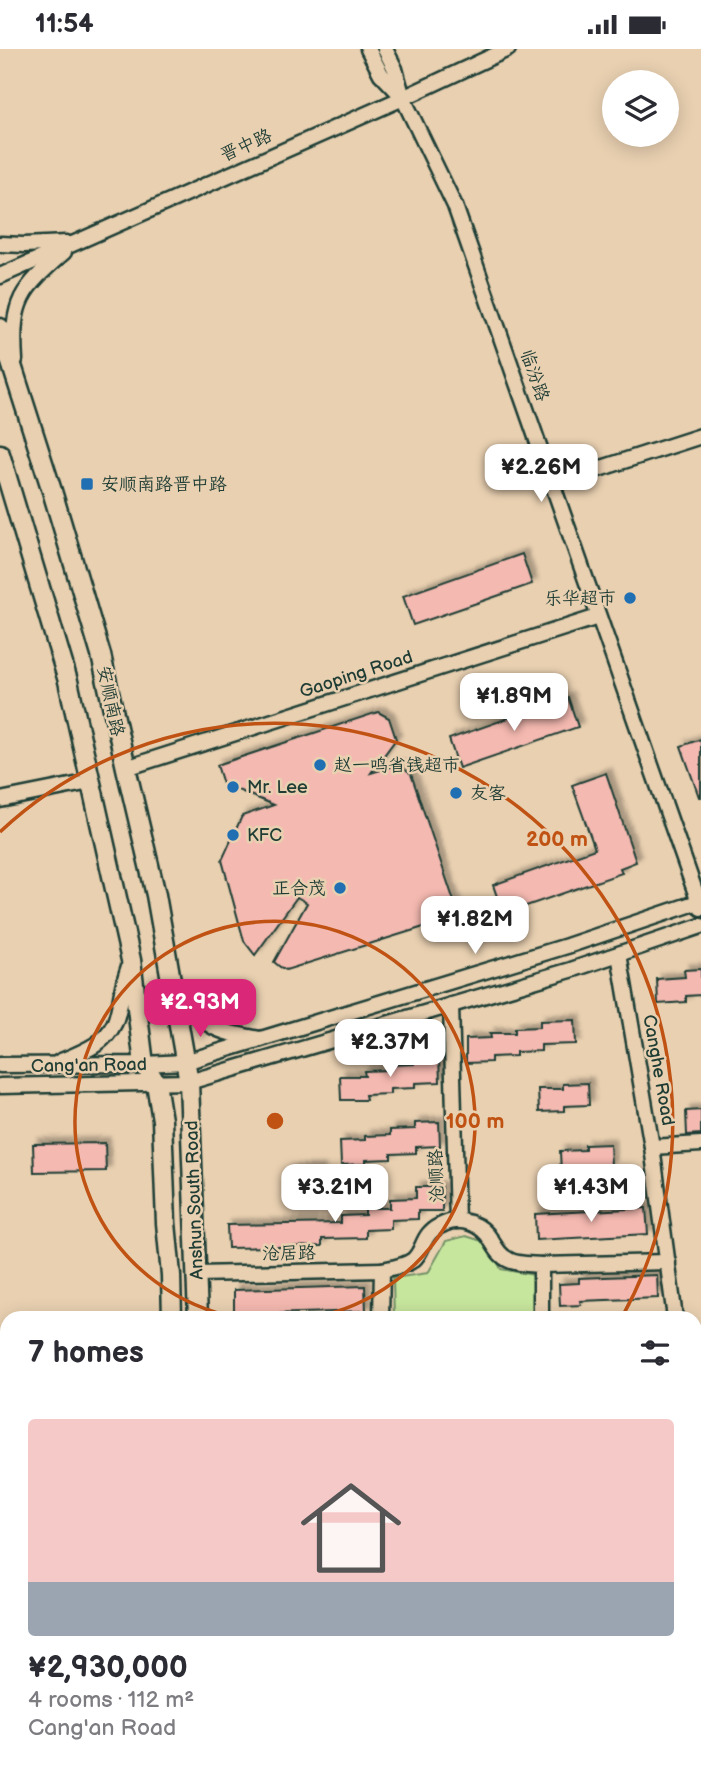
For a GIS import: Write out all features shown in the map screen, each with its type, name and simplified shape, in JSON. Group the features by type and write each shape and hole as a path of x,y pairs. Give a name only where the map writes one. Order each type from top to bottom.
{"main road":[{"name":"安顺南路","path":"0,328 101,655 156,895 189,1082"},
{"path":"0,454 68,681 131,960 144,1064 156,1083"},
{"name":"Anshun South Road","path":"189,1082 198,1311"},
{"name":"Anshun South Road","path":"156,1083 162,1120 172,1311"}],"street":[{"name":"临汾路","path":"368,49 381,74 403,98"},
{"name":"临汾路","path":"385,49 396,69 403,98 456,206 700,904"},
{"name":"晋中路","path":"0,276 508,49"},
{"path":"0,244 24,246 74,243"},
{"path":"16,375 13,335 17,309 24,292 38,275 74,243"},
{"path":"552,484 701,436"},
{"name":"Gaoping Road","path":"126,768 598,617"},
{"path":"0,800 90,782"},
{"name":"Cang'an Road","path":"0,1065 185,1062 700,904"},
{"name":"Cang'an Road","path":"0,1086 189,1082 571,970 701,926"},
{"name":"Canghe Road","path":"620,954 652,1147 674,1311"},
{"path":"55,1065 95,1045 108,1033 120,1009 123,985 131,960"},
{"path":"173,983 199,1017 211,1026 261,1039"},
{"name":"沧顺路","path":"451,1005 457,1221"},
{"path":"652,1147 701,1144"},
{"name":"沧顺路","path":"382,1270 409,1263 434,1229 457,1221 480,1227 499,1254 510,1261 541,1265"},
{"path":"541,1311 541,1265 668,1262"},
{"path":"381,1311 382,1270"},
{"name":"沧居路","path":"197,1274 382,1270"}],"green space":[{"path":"466,1236 488,1243 501,1269 534,1275 535,1311 394,1311 393,1278 428,1273 446,1241"}],"building":[{"path":"522,554 532,584 413,625 403,596"},
{"path":"568,697 578,727 459,768 449,739"},
{"name":"正合茂","path":"378,712 389,718 396,739 371,773 397,765 411,774 459,916 286,970 274,962 307,903 297,897 255,955 244,941 222,860 242,816 274,805 223,784 217,765"},
{"path":"701,739 701,797 699,797 681,746"},
{"path":"606,773 636,862 620,868 622,873 503,914 493,885 595,849 572,785"},
{"path":"701,969 701,995 686,996 686,1002 658,1004 657,979 685,977 684,970"},
{"path":"575,1020 576,1044 541,1045 541,1051 491,1057 491,1062 466,1063 466,1039 491,1038 490,1033 515,1033 515,1028 540,1027 540,1021"},
{"path":"439,1058 440,1082 415,1083 415,1088 390,1089 390,1094 365,1095 366,1100 341,1100 340,1076 365,1076 364,1071 389,1070 389,1065 414,1064 414,1059"},
{"path":"588,1083 589,1105 564,1106 564,1111 539,1112 538,1089 563,1089 563,1084"},
{"path":"701,1110 701,1134 687,1135 686,1111"},
{"path":"439,1122 440,1146 416,1147 416,1153 391,1154 391,1159 366,1160 366,1164 341,1165 340,1141 365,1140 365,1136 390,1135 390,1130 415,1129 415,1123"},
{"path":"105,1143 106,1171 34,1172 33,1144"},
{"path":"610,1144 611,1166 586,1167 586,1172 561,1173 560,1151 585,1150 585,1145"},
{"path":"320,1170 321,1186 288,1187 287,1171"},
{"path":"416,1187 442,1187 442,1211 418,1211 418,1219 391,1220 391,1229 366,1230 366,1238 322,1239 322,1246 228,1248 227,1225 341,1223 341,1216 365,1215 365,1208 390,1208 390,1199 416,1198"},
{"path":"646,1208 648,1234 536,1240 535,1214"},
{"path":"657,1275 658,1298 580,1301 581,1305 560,1306 559,1284 579,1283 579,1278"},
{"path":"365,1286 366,1311 234,1311 234,1290"}],"place":[{"name":"安顺南路晋中路","path":"87,484"},
{"name":"乐华超市","path":"630,598"},
{"name":"赵一鸣省钱超市","path":"320,765"},
{"name":"Mr. Lee","path":"233,787"},
{"name":"友客","path":"456,793"},
{"name":"KFC","path":"233,835"},
{"name":"正合茂","path":"340,888"}]}
